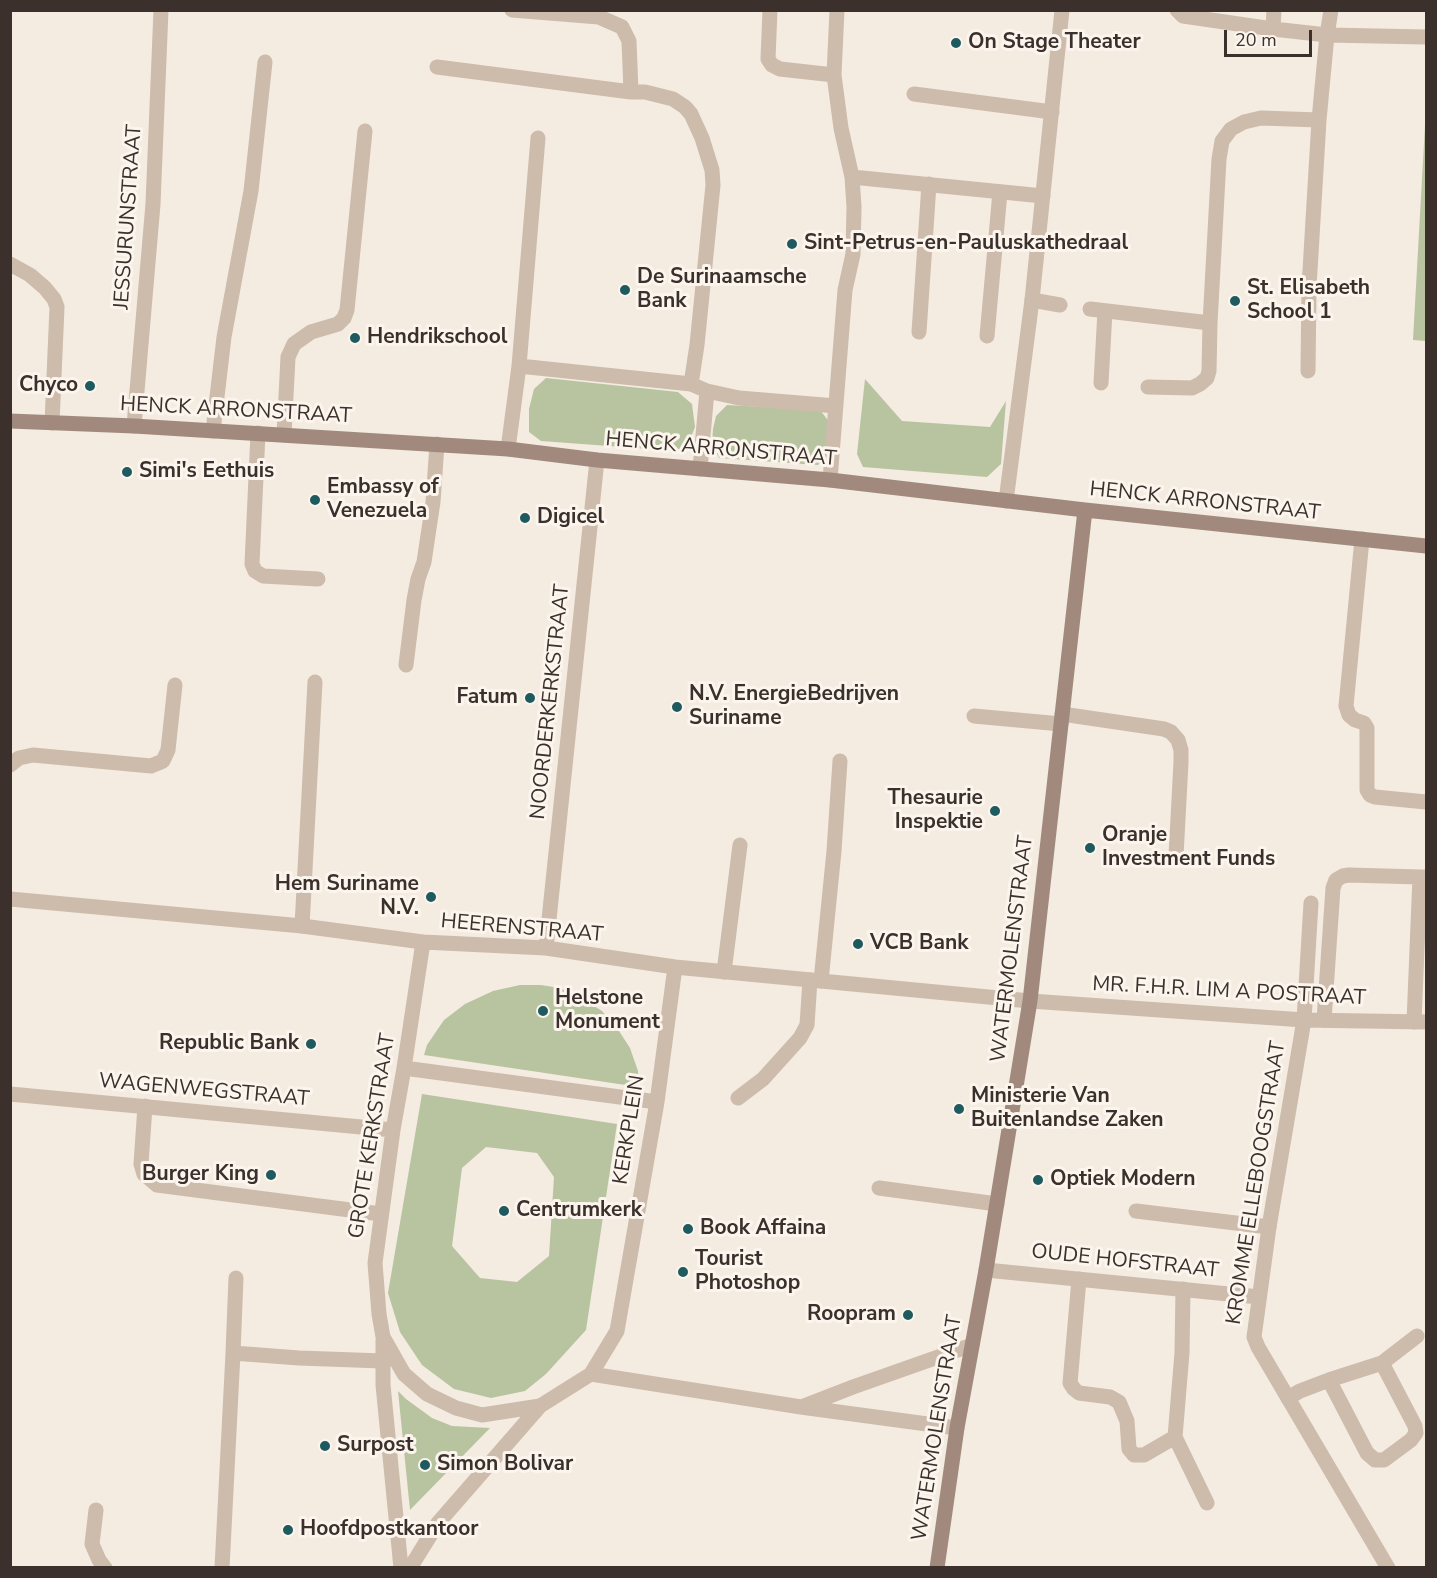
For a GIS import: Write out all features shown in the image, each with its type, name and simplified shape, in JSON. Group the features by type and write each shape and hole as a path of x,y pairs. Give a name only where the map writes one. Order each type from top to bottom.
{"main road":[{"name":"HENCK ARRONSTRAAT","path":"10,421 134,426 508,449 597,460 830,480 1426,546"},
{"name":"WATERMOLENSTRAAT","path":"937,1568 957,1428 986,1270 1030,1001 1085,510"}],"street":[{"name":"JESSURUNSTRAAT","path":"134,426 153,204 161,10"},
{"path":"512,10 599,17 622,27 629,41 631,92"},
{"path":"770,10 768,59 772,65 780,69 834,75"},
{"path":"830,480 845,290 853,254 854,207 852,177 841,128 834,75 837,10"},
{"path":"1006,501 1032,300 1062,10"},
{"path":"1177,10 1182,16 1327,35 1426,37"},
{"path":"1273,29 1274,10"},
{"path":"1308,371 1309,287 1319,120 1331,10"},
{"path":"213,431 224,337 251,191 265,62"},
{"path":"437,67 645,93 673,99 691,114 702,138 712,170 712,197 691,384"},
{"path":"914,94 1052,112"},
{"path":"1148,387 1192,388 1207,378 1219,159 1222,141 1231,129 1244,122 1261,118 1319,120"},
{"path":"284,435 288,357 294,345 311,332 338,324 344,318 347,310 365,131"},
{"path":"508,449 519,366 538,138"},
{"path":"852,177 1043,196"},
{"path":"919,333 929,184"},
{"path":"987,336 1000,192"},
{"path":"10,264 38,282 54,299 57,307 52,423"},
{"path":"1032,300 1059,305"},
{"path":"1101,383 1097,310 1210,323"},
{"path":"519,366 691,384 707,391 739,398 836,406"},
{"path":"700,469 707,391"},
{"path":"258,433 252,564 255,571 263,576 318,579"},
{"path":"406,665 414,600 424,562 433,502 437,444"},
{"name":"NOORDERKERKSTRAAT","path":"546,948 597,460"},
{"path":"1362,539 1346,706 1349,715 1364,723 1367,728 1367,790 1370,795 1426,801"},
{"path":"302,926 315,682"},
{"path":"10,765 19,758 33,755 151,766 163,761 168,750 175,685"},
{"path":"974,716 1062,719 1164,729 1171,732 1178,740 1181,750 1176,856"},
{"path":"738,1098 763,1079 800,1038 807,1025 816,981 834,851 840,761"},
{"path":"724,972 740,845"},
{"path":"1324,1020 1332,888 1336,880 1349,875 1423,877 1420,1022"},
{"name":"HEERENSTRAAT","path":"10,899 302,926 423,942 546,948 675,967 1030,1001"},
{"name":"KROMME ELLEBOOGSTRAAT","path":"1311,903 1304,1020 1269,1227 1254,1336 1389,1568"},
{"name":"GROTE KERKSTRAAT","path":"401,1568 383,1384 383,1337 375,1263 393,1130 423,942"},
{"name":"KERKPLEIN","path":"411,1568 438,1523 540,1406 591,1374 617,1331 657,1102 675,967"},
{"name":"MR. F.H.R. LIM A POSTRAAT","path":"1030,1001 1304,1020 1420,1022"},
{"path":"404,1068 657,1102"},
{"name":"WAGENWEGSTRAAT","path":"10,1094 393,1130"},
{"path":"145,1106 141,1164 144,1174 157,1185 381,1214"},
{"path":"879,1188 997,1204"},
{"path":"1136,1211 1269,1227"},
{"name":"OUDE HOFSTRAAT","path":"986,1270 1260,1297"},
{"path":"222,1568 236,1278"},
{"path":"1079,1279 1070,1383 1079,1393 1110,1397 1119,1402 1127,1421 1129,1449 1134,1455 1144,1455 1175,1437"},
{"path":"1183,1289 1182,1353 1175,1437 1207,1503"},
{"path":"1288,1398 1329,1380 1382,1363 1417,1336"},
{"name":"GROTE KERKSTRAAT","path":"383,1337 404,1374 427,1394 456,1408"},
{"path":"801,1407 972,1345"},
{"path":"233,1353 383,1361"},
{"path":"1329,1380 1367,1453 1375,1460 1384,1460 1411,1440 1416,1433 1415,1426 1382,1363"},
{"path":"591,1374 801,1407 957,1428"},
{"name":"KERKPLEIN","path":"456,1408 482,1415 540,1406"},
{"path":"96,1509 92,1544 105,1568"}],"green space":[{"path":"1426,107 1426,341 1413,340"},
{"path":"546,378 678,392 692,404 695,427 689,442 677,451 541,441 529,432 529,409 534,389"},
{"path":"865,379 902,421 990,427 1006,401 1001,464 987,477 863,467 857,454"},
{"path":"727,405 820,410 830,423 826,456 818,465 719,458 712,444 713,429 716,416"},
{"path":"520,985 560,988 602,1011 630,1048 638,1071 639,1087 424,1055 427,1045 444,1020 465,1004 493,991"},
{"path":"422,1094 617,1124 586,1330 546,1374 525,1391 491,1398 454,1389 422,1365 400,1332 388,1293","holes":["486,1147 537,1153 554,1177 549,1256 517,1282 480,1278 452,1246 462,1168"]},
{"path":"398,1391 432,1418 452,1426 490,1428 410,1510"}],"place":[{"name":"On Stage Theater","path":"956,43"},
{"name":"Sint-Petrus-en-Pauluskathedraal","path":"792,244"},
{"name":"De Surinaamsche Bank","path":"625,290"},
{"name":"St. Elisabeth School 1","path":"1235,301"},
{"name":"Hendrikschool","path":"355,338"},
{"name":"Chyco","path":"90,386"},
{"name":"Simi's Eethuis","path":"127,472"},
{"name":"Embassy of Venezuela","path":"315,500"},
{"name":"Digicel","path":"525,518"},
{"name":"Fatum","path":"530,698"},
{"name":"N.V. EnergieBedrijven Suriname","path":"677,707"},
{"name":"Thesaurie Inspektie","path":"995,811"},
{"name":"Oranje Investment Funds","path":"1090,848"},
{"name":"Hem Suriname N.V.","path":"431,897"},
{"name":"VCB Bank","path":"858,944"},
{"name":"Helstone Monument","path":"543,1011"},
{"name":"Republic Bank","path":"311,1044"},
{"name":"Ministerie Van Buitenlandse Zaken","path":"959,1109"},
{"name":"Burger King","path":"271,1175"},
{"name":"Optiek Modern","path":"1038,1180"},
{"name":"Centrumkerk","path":"504,1211"},
{"name":"Book Affaina","path":"688,1229"},
{"name":"Tourist Photoshop","path":"683,1272"},
{"name":"Roopram","path":"908,1315"},
{"name":"Surpost","path":"325,1446"},
{"name":"Simon Bolivar","path":"425,1465"},
{"name":"Hoofdpostkantoor","path":"288,1530"}]}
